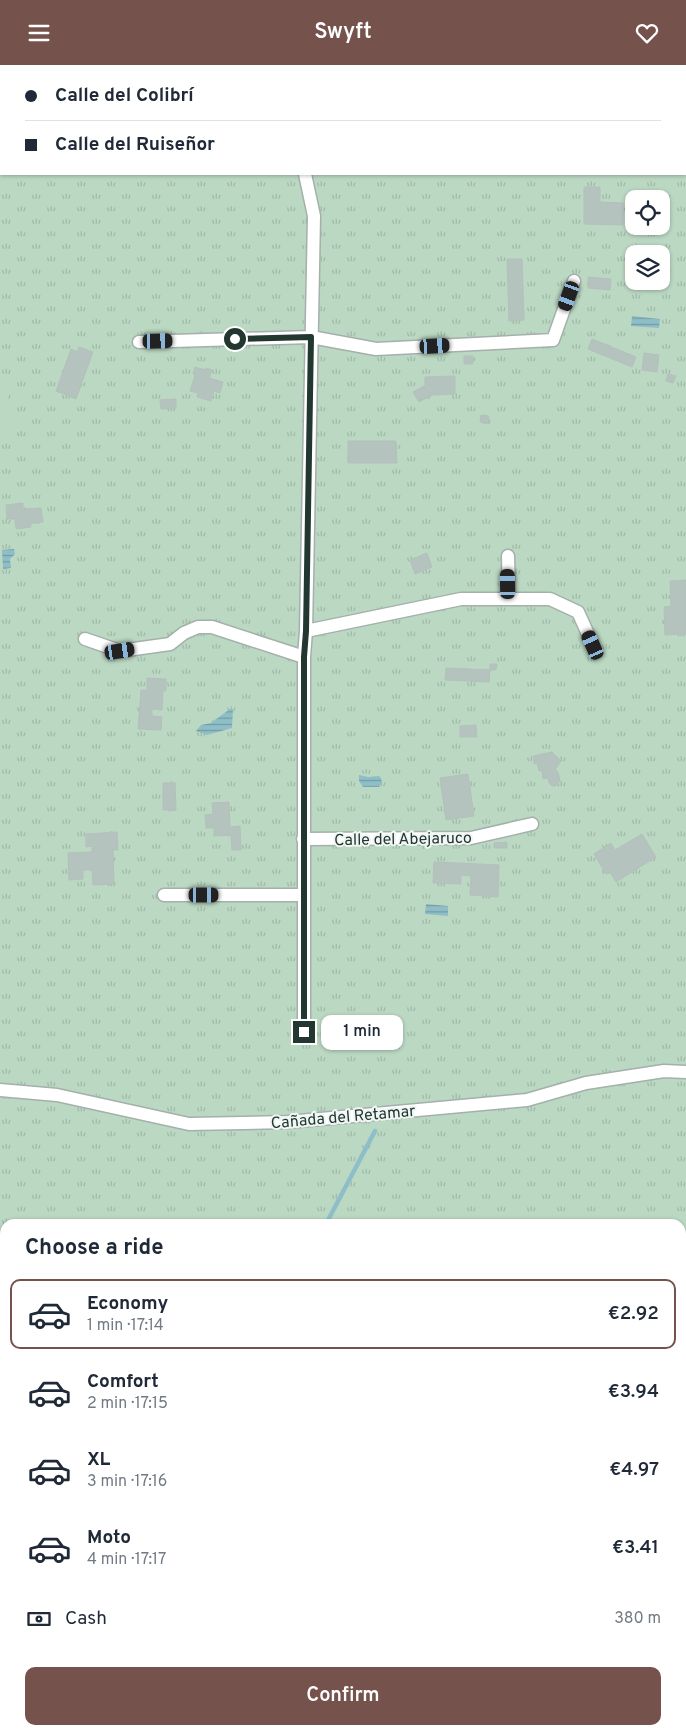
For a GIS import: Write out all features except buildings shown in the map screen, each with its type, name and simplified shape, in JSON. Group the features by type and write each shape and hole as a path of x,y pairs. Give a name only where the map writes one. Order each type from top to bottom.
{"street":[{"path":"304,1032 304,657 314,216 305,175"},
{"path":"139,341 311,337 376,349 553,340 574,281"},
{"path":"508,556 509,597"},
{"path":"306,631 461,599 509,597 550,599 578,612 593,645"},
{"path":"85,639 120,651 170,644 184,633 198,627 212,627 304,657"},
{"name":"Calle del Abejaruco","path":"303,839 471,838 532,824"},
{"path":"164,895 304,895"},
{"name":"Cañada del Retamar","path":"0,1090 58,1095 189,1124 288,1122 527,1100 586,1083 664,1071 686,1072"}],"green space":[{"path":"0,175 686,175 686,1219 0,1219"},
{"path":"7,385 12,434 0,435 0,386"}],"water":[{"path":"632,316 660,319 659,328 631,326"},
{"path":"14,549 15,554 10,559 11,568 3,569 2,550"},
{"path":"230,709 233,709 232,728 207,735 196,731 201,725 211,723"},
{"path":"359,775 368,777 379,776 382,783 379,787 363,787 359,781"},
{"path":"426,904 448,906 448,916 425,914"}],"waterway":[{"path":"329,1219 375,1131"}],"route":[{"path":"235,339 311,337 304,657 304,1032"}]}
